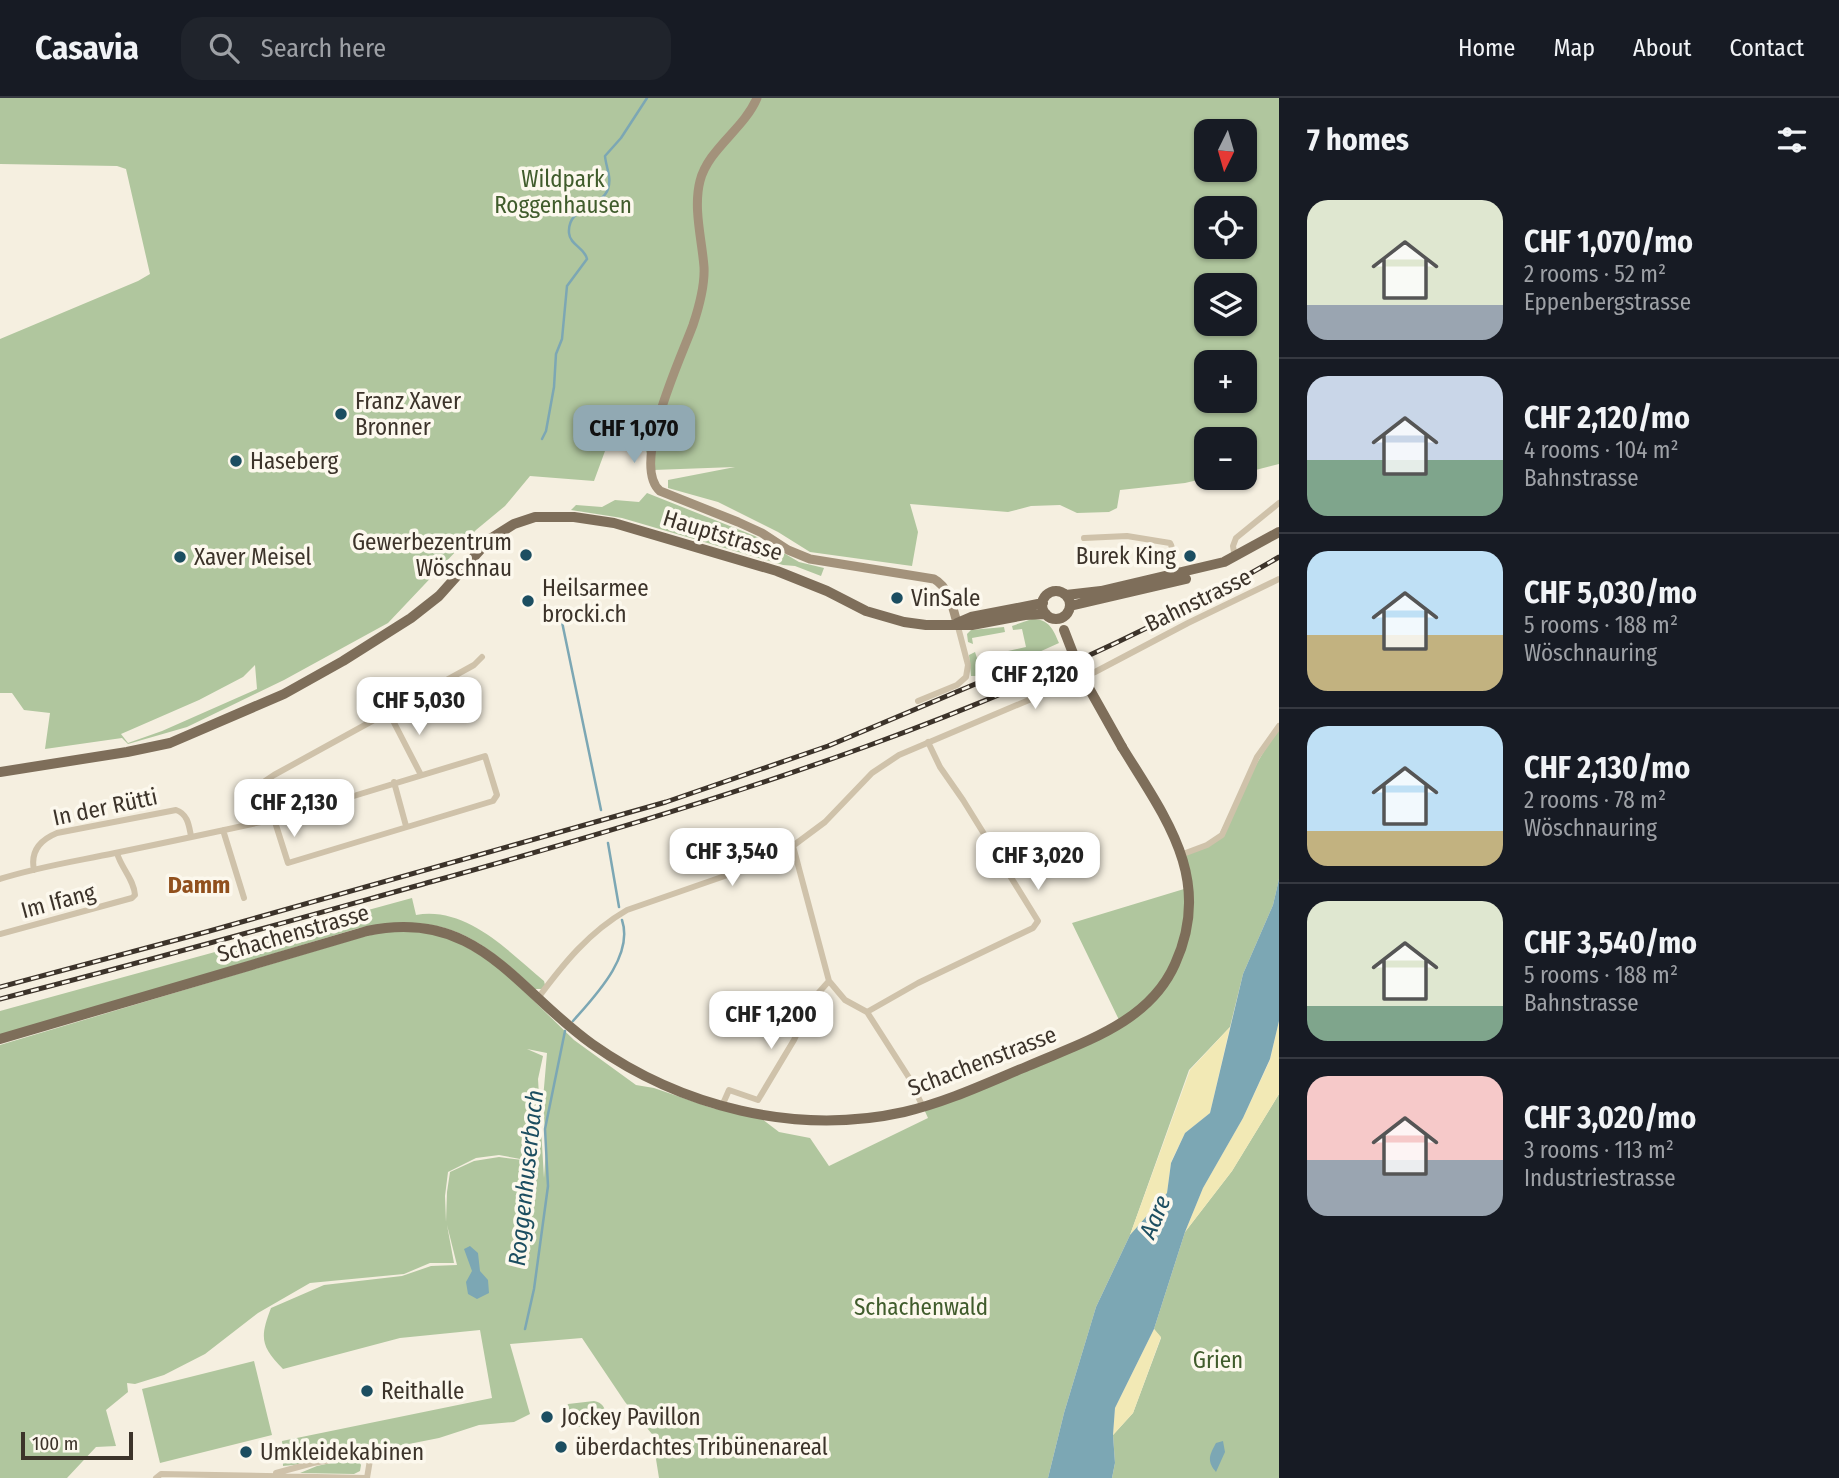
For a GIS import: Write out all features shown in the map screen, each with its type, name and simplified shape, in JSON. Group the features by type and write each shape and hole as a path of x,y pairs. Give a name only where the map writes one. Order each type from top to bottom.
{"main road":[{"name":"Hauptstrasse","path":"0,772 152,748 187,737 250,710 343,661 411,618 439,596 479,548 501,530 525,520 544,517 588,518 614,523 777,571 892,620 926,625 972,625 1046,614"},
{"path":"1070,606 1196,576 1210,571 1279,532"},
{"path":"1066,595 1070,606 1068,612 1060,618 1052,618 1046,614 1043,603 1051,593 1083,594 1175,575 1230,560"},
{"name":"Hauptstrasse","path":"957,623 971,617 1043,603"},
{"name":"Schachenstrasse","path":"0,1040 338,939 392,927 418,927 440,930 469,942 498,962 592,1043 632,1069 722,1106 773,1117 831,1121 884,1116 953,1098 1121,1024 1148,1003 1174,967 1189,923 1188,879 1173,831 1081,674 1060,618"}],"street":[{"path":"757,98 742,124 715,154 700,181 698,201 704,268 702,288 694,321 661,409 648,465 653,486 762,533 788,550 810,559 934,579 944,586 968,665 966,677 957,685 919,701"},
{"path":"1230,560 1236,538 1279,503"},
{"path":"1084,538 1127,537 1170,543 1173,548 1175,575"},
{"name":"Bahnstrasse","path":"538,998 583,943 600,927 627,910 739,871 793,846 825,822 872,773 899,755 1095,672 1279,579"},
{"path":"0,879 274,819 485,756 497,795 493,801 288,863 274,819 265,781 474,665 482,657"},
{"path":"388,711 421,775"},
{"path":"1182,855 1207,845 1222,835 1257,757 1279,726"},
{"path":"867,1012 1032,928 1038,921 940,767 928,742"},
{"path":"394,782 406,826"},
{"name":"In der Rütti","path":"34,870 32,860 38,846 45,838 57,833 176,810 187,820 191,836"},
{"path":"223,830 244,898"},
{"path":"793,846 829,981 845,1000 867,1012 908,1076 923,1107"},
{"name":"Im Ifang","path":"0,934 125,901 135,895 135,889 117,853"},
{"path":"722,1106 729,1090 758,1100 794,1040 813,999 829,981"},
{"path":"156,1478 161,1474 366,1478 370,1460 366,1454 313,1463 271,1475"}],"green space":[{"name":"Wildpark Roggenhausen","path":"0,98 1279,98 1279,464 1257,470 1257,427 1194,427 1194,481 1120,490 1117,508 1109,512 1077,513 1060,505 1031,506 1008,512 910,504 918,532 912,566 810,552 778,532 718,502 668,488 668,480 735,467 653,470 646,451 612,432 594,481 530,476 505,506 476,530 388,623 284,680 187,727 128,744 122,738 45,749 50,713 24,710 12,693 0,693 0,339 150,274 126,169 117,166 0,164","holes":["255,665 257,689 128,743 121,734 199,700 243,677"]},
{"path":"647,493 755,536 799,562 824,568 821,576 795,566 783,565 622,518 571,510 576,505 602,507 615,500 639,502"},
{"path":"1032,619 1046,623 1059,643 1017,662 1015,660 971,676 969,655 975,652 977,658 1026,647 1022,629 1013,630 1012,626"},
{"path":"1004,627 1005,632 972,638 973,644 968,642 967,634 971,630"},
{"name":"Schachenwald","path":"1279,726 1279,879 1273,905 1243,974 1230,1027 1189,1070 1130,1235 1096,1307 1064,1413 1048,1478 659,1478 652,1434 625,1402 582,1338 510,1344 530,1414 514,1422 479,1425 439,1438 313,1463 283,1466 282,1441 492,1398 480,1330 400,1338 283,1369 270,1354 264,1341 271,1308 324,1285 402,1276 431,1266 457,1265 447,1225 454,1263 430,1263 404,1274 310,1283 258,1313 205,1354 164,1375 135,1384 127,1383 128,1392 106,1410 116,1446 96,1447 67,1478 0,1478 0,1045 362,937 394,930 428,932 456,941 497,965 574,1040 636,1085 654,1088 712,1108 762,1119 779,1132 810,1138 829,1166 928,1118 923,1107 1121,1024 1072,923 1184,889 1183,854 1217,839 1241,790","holes":["527,1049 547,1053 543,1099 546,1148 544,1178 538,1079 543,1056","499,1155 531,1161 499,1157 474,1161 450,1172 446,1222 448,1172 476,1158"]},
{"path":"412,898 416,915 453,917 470,924 502,945 544,981 545,985 542,989 535,989 476,941 456,932 414,923 388,924 359,928 0,1036 0,1011"},
{"name":"Grien","path":"1279,1094 1279,1478 1112,1478 1115,1463 1113,1435 1133,1413 1161,1338 1154,1329 1185,1232 1232,1171"},
{"path":"254,1361 272,1435 160,1463 142,1389"},
{"path":"594,1401 605,1409 605,1419 600,1425 575,1427 568,1423 564,1413 568,1404"},
{"path":"358,1459 360,1471 354,1474 300,1473 317,1466"}],"sand":[{"path":"1279,1021 1279,1094 1232,1171 1185,1232 1203,1188 1243,1118 1270,1060"},
{"path":"1230,1027 1210,1113 1185,1133 1171,1162 1167,1193 1130,1235 1190,1070"},
{"path":"1154,1329 1161,1337 1133,1413 1113,1435 1115,1408"}],"water":[{"name":"Aare","path":"1279,879 1279,1021 1270,1059 1243,1118 1203,1188 1185,1232 1154,1329 1115,1408 1115,1463 1112,1478 1048,1478 1064,1413 1096,1307 1130,1235 1167,1193 1171,1163 1185,1133 1210,1113 1243,974 1273,905"},
{"path":"470,1246 478,1253 480,1271 488,1280 489,1293 477,1299 468,1294 466,1282 472,1271 464,1249"},
{"path":"1223,1441 1225,1452 1216,1472 1210,1461 1211,1454 1216,1443"}],"waterway":[{"name":"Roggenhuserbach","path":"542,439 554,387 556,354 562,339 567,286 587,259 570,237 570,224 579,212 604,196 609,180 605,156 621,138 647,98"},
{"name":"Roggenhuserbach","path":"562,622 601,810"},
{"name":"Roggenhuserbach","path":"608,843 619,907"},
{"name":"Roggenhuserbach","path":"573,1021 601,988 618,961 623,947 622,920"},
{"name":"Roggenhuserbach","path":"525,1329 534,1289 548,1186 545,1129 565,1031"}],"railway":[{"path":"0,999 543,850 760,783 867,746 1077,661 1179,612 1279,557"},
{"path":"0,987 206,932 666,802 828,746 1018,666"}],"place":[{"name":"Franz Xaver Bronner","path":"341,414"},
{"name":"Haseberg","path":"236,461"},
{"name":"Gewerbezentrum Wöschnau","path":"526,555"},
{"name":"Burek King","path":"1190,556"},
{"name":"Xaver Meisel","path":"180,557"},
{"name":"VinSale","path":"897,598"},
{"name":"Heilsarmee brocki.ch","path":"528,601"},
{"name":"Reithalle","path":"367,1391"},
{"name":"Jockey Pavillon","path":"547,1417"},
{"name":"überdachtes Tribünenareal","path":"561,1447"},
{"name":"Umkleidekabinen","path":"246,1452"}],"district":[{"name":"Damm","path":"199,885"}]}
